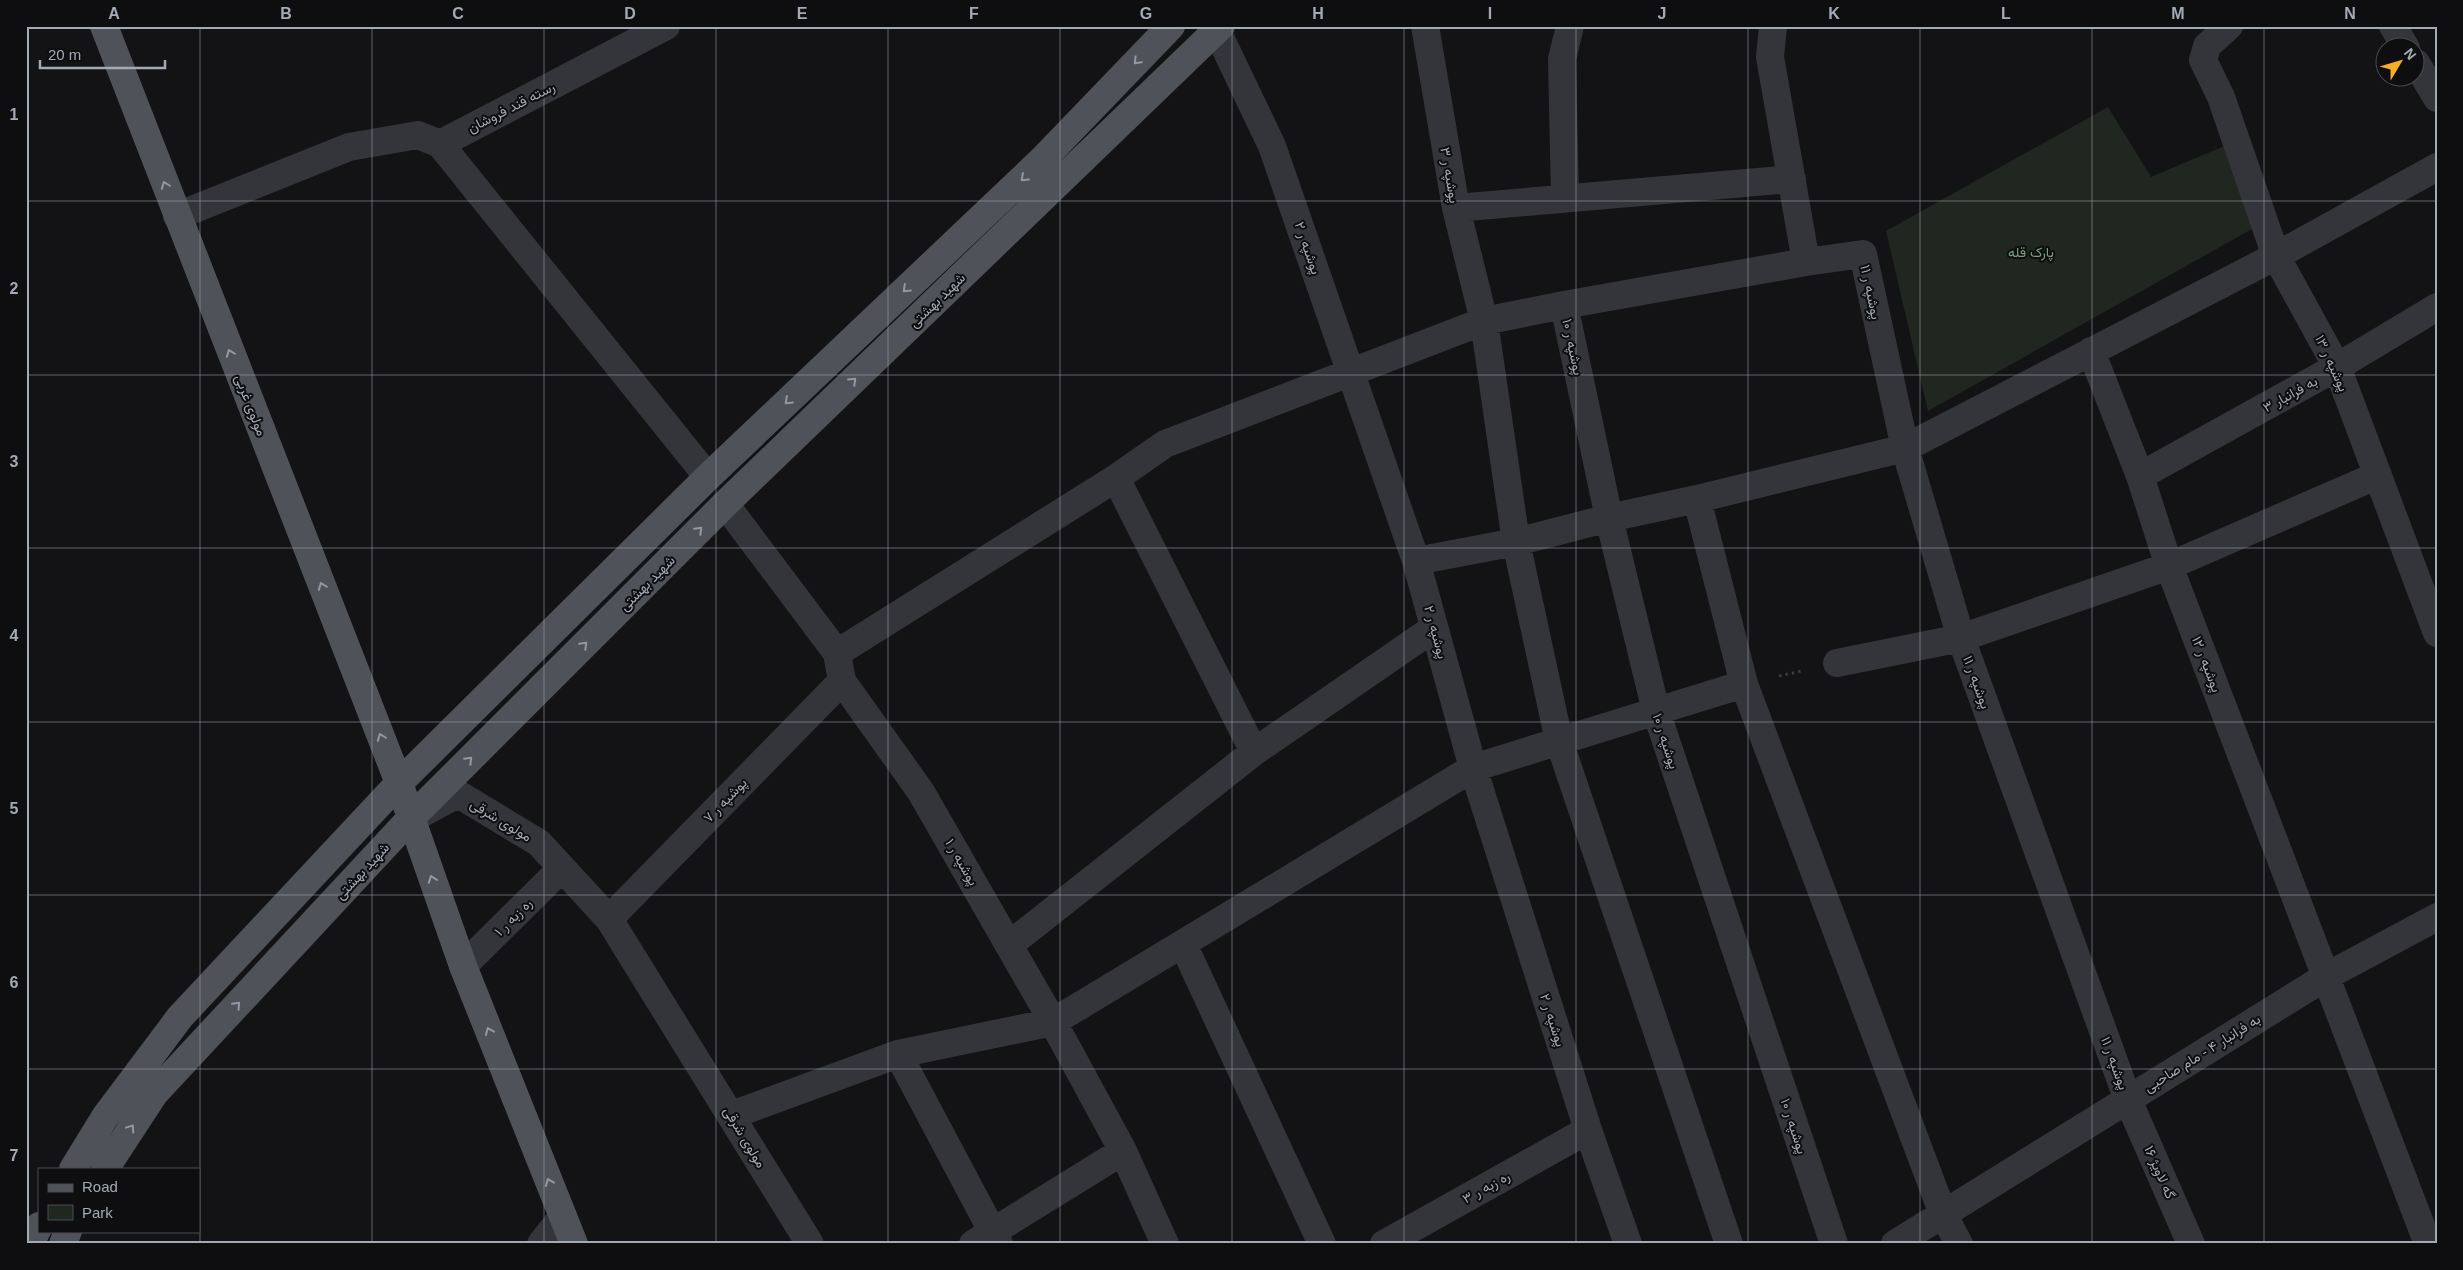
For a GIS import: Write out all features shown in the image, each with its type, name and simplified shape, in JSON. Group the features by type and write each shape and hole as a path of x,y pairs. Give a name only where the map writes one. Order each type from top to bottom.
{"main road":[{"name":"مولوی غربی","path":"104,26 176,216 399,782 410,819"},
{"name":"شهید بهشتی","path":"74,1168 104,1117 180,1017 399,782 708,477 1043,159 1171,26"},
{"name":"شهید بهشتی","path":"106,1168 154,1094 410,819 725,504 1219,28"},
{"path":"410,819 463,966 574,1244"},
{"path":"30,1244 38,1228"},
{"path":"63,1244 68,1232"}],"street":[{"name":"رسته قند فروشان","path":"440,144 666,26"},
{"name":"پوشپه ر ۳","path":"1425,26 1456,208 1484,321 1516,542 1559,741 1729,1244"},
{"path":"1565,198 1562,60 1570,26"},
{"path":"1564,305 1806,262 1770,57 1773,26"},
{"name":"پوشپه ر ۱۳","path":"2229,26 2207,46 2203,60 2221,97 2276,256 2337,367 2437,633"},
{"path":"2393,26 2400,38"},
{"name":"پوشپه ر ۲","path":"1219,28 1272,146 1416,562 1473,768 1588,1130 1628,1244"},
{"path":"2426,80 2437,98"},
{"path":"176,216 349,147 418,135 440,144 708,477"},
{"path":"1416,562 1516,542 1905,448 2276,256 2437,167"},
{"path":"1456,208 1792,179"},
{"name":"پوشپه ر ۱۱","path":"1806,262 1863,254 1905,448 1961,638 2128,1100"},
{"name":"پوشپه ر ۱۰","path":"837,653 1116,478 1165,444 1484,321 1564,305 1609,518 1656,712 1834,1244"},
{"name":"به فرانبار ۳","path":"2140,476 2337,367 2437,307"},
{"name":"پوشپه ر ۱۲","path":"2091,351 2140,476 2169,566 2428,1244"},
{"path":"1837,663 1961,638 2169,566 2378,475"},
{"path":"1116,478 1254,752"},
{"path":"1697,499 1744,684 1943,1214 1959,1244"},
{"name":"۱ پوشپه ر","path":"725,504 837,653 842,681 921,792 1053,1022 1123,1151 1165,1244"},
{"path":"1009,945 1254,752 1434,628"},
{"name":"پوشپه ر ۷","path":"609,918 842,681"},
{"path":"732,1115 898,1054 1053,1022 1473,768 1744,684"},
{"name":"مولوی شرقی","path":"410,819 458,794 539,843 609,918 810,1244"},
{"name":"ره زبه ر ۱","path":"463,966 562,868"},
{"name":"به فرانبار ۴ - مام صاحبی","path":"1895,1244 2327,976 2437,917"},
{"path":"1183,944 1322,1244"},
{"path":"898,1054 988,1240 1123,1151"},
{"name":"۱۶ گه لاویژ","path":"2128,1100 2191,1244"},
{"name":"ره زبه ر ۳","path":"1384,1244 1588,1130"},
{"path":"541,1244 563,1216"}],"path":[{"path":"1744,684 1837,663"}],"green space":[{"name":"پارک قله","path":"2108,107 2151,177 2229,144 2268,220 1928,411 1886,231"}]}
